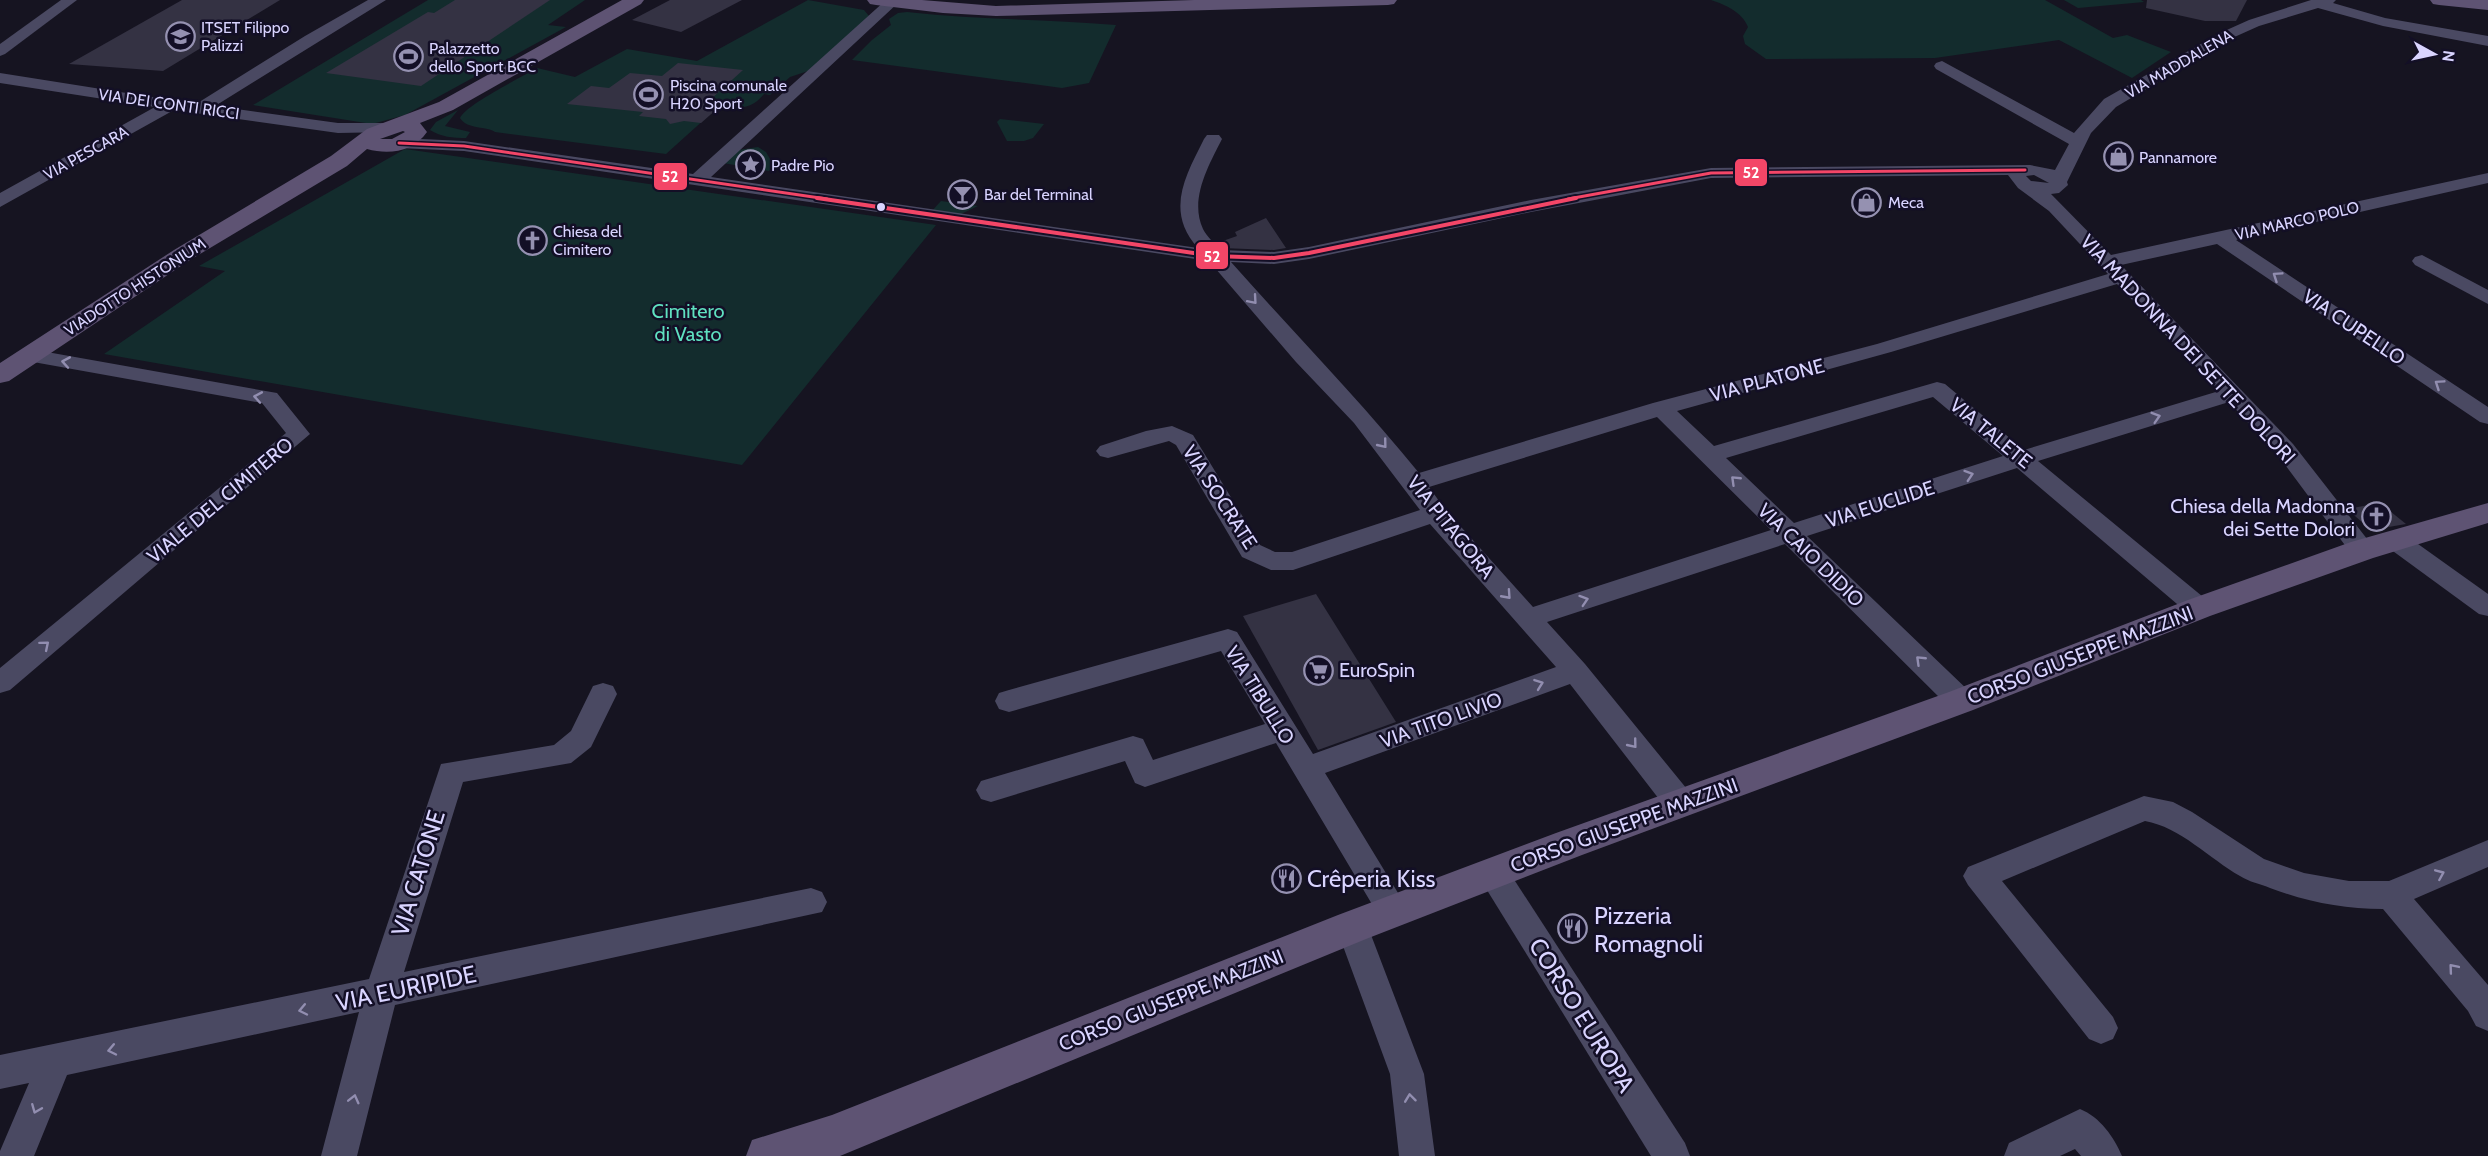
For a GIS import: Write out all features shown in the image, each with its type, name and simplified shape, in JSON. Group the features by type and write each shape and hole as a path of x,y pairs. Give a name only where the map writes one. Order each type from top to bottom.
{"main road":[{"name":"VIADOTTO HISTONIUM","path":"0,375 182,255 273,202 360,159 392,136 634,0"},
{"path":"884,1 996,11 1115,4 1388,0"},
{"path":"2439,0 2488,5"},
{"name":"CORSO GIUSEPPE MAZZINI","path":"768,1156 833,1146 1352,927 1492,873 1961,701 2199,608 2378,545 2488,513"}],"street":[{"path":"0,51 70,0"},
{"path":"199,109 310,39 379,0"},
{"path":"696,181 884,1"},
{"path":"2322,1 2383,22 2488,41"},
{"name":"VIA MADDALENA","path":"2059,185 2078,142 2096,116 2110,103 2204,47 2254,23 2322,1"},
{"path":"1941,66 2078,142"},
{"name":"VIA DEI CONTI RICCI","path":"0,78 171,105 1214,256 1266,258 1309,253 1531,206 1711,173 1987,171 2030,178"},
{"name":"VIA PESCARA","path":"0,201 171,105"},
{"name":"VIA PITAGORA","path":"1212,140 1194,178 1190,217 1195,233 1304,357 1362,418 1414,483 1435,514 1575,671 1680,803"},
{"path":"2030,178 2052,176 2059,185"},
{"name":"VIA MADONNA DEI SETTE DOLORI","path":"2030,178 2059,185 2112,269 2378,545 2488,607"},
{"name":"VIA MARCO POLO","path":"2112,269 2220,238 2488,178"},
{"name":"VIA CUPELLO","path":"2220,238 2488,417"},
{"path":"2422,261 2488,298"},
{"name":"VIA PLATONE","path":"1414,483 1661,408 1884,348 2112,269"},
{"name":"VIALE DEL CIMITERO","path":"0,683 299,434 268,399 30,355"},
{"name":"VIA TALETE","path":"1709,455 1937,389 2199,608"},
{"name":"VIA EUCLIDE","path":"1528,618 2022,458 2233,394"},
{"name":"VIA CAIO DIDIO","path":"1661,408 1961,701"},
{"name":"VIA SOCRATE","path":"1108,451 1154,436 1172,433 1185,440 1251,551 1271,561 1293,561 1435,514"},
{"name":"VIA TIBULLO","path":"1009,701 1228,639 1393,911"},
{"name":"VIA TITO LIVIO","path":"1306,768 1575,671"},
{"name":"VIA CATONE","path":"339,1156 381,994 451,772 561,756 581,739 603,694"},
{"path":"991,790 1133,747 1145,775 1283,729"},
{"path":"2101,1028 1979,876 2144,808 2181,820 2253,868 2304,887 2349,895 2391,895 2488,853"},
{"name":"CORSO EUROPA","path":"1492,873 1672,1156"},
{"path":"2391,895 2480,1000 2488,1015"},
{"name":"VIA EURIPIDE","path":"0,1072 812,902"},
{"path":"1352,927 1407,1074 1417,1156"},
{"path":"16,1156 55,1061"},
{"path":"2022,1156 2080,1127 2104,1156"}],"green space":[{"path":"428,0 585,0 548,25 566,27 405,115 372,124 253,105"},
{"path":"808,0 864,10 869,16 808,71 790,77 770,95 764,94 752,104 744,107 729,105 730,100 727,99 666,154 495,132 467,124 460,118 472,106 537,68 575,77 627,49 697,61"},
{"path":"1711,0 2045,0 2113,38 2127,35 2171,52 2132,78 2059,40 1935,58 1766,59 1745,44 1743,36 1748,27 1742,17 1728,7"},
{"path":"2064,0 2141,0 2144,2 2078,8"},
{"path":"898,13 1116,25 1089,83 1062,88 852,60 891,25 889,19"},
{"path":"458,110 445,126 470,132 466,138 447,137 430,130 436,122"},
{"path":"1000,119 1044,124 1033,138 1024,141 1007,141 997,122"},
{"path":"758,147 766,152 774,166 769,171 723,163 738,150"},
{"name":"Cimitero di Vasto","path":"405,149 936,225 742,465 104,354 225,271 199,266"},
{"path":"941,201 978,206 959,215 931,212"}],"building":[{"name":"ITSET Filippo Palizzi","path":"182,0 280,0 163,71 69,64"},
{"name":"Palazzetto dello Sport BCC","path":"455,0 550,0 421,86 326,73 428,12 434,13"},
{"path":"670,0 742,0 681,32 632,20"},
{"path":"2147,0 2247,0 2236,21 2205,21 2146,8"},
{"name":"Piscina comunale H20 Sport","path":"678,63 743,70 711,99 726,101 701,123 684,121 670,124 666,119 639,116 643,112 567,104 591,86 609,88 630,73 662,76"},
{"path":"1266,218 1286,248 1274,250 1222,248 1217,243 1237,236 1235,232"},
{"name":"Chiesa della Madonna dei Sette Dolori","path":"2380,503 2406,524 2371,530 2347,509"},
{"name":"EuroSpin","path":"1316,594 1396,722 1318,750 1243,616"}],"transit line":[{"name":"52","path":"399,143 464,146 1214,256 1274,258 1309,253 1531,206 1711,173 2025,170"}],"place":[{"name":"ITSET Filippo Palizzi","path":"180,36"},
{"name":"Palazzetto dello Sport BCC","path":"408,57"},
{"name":"Piscina comunale H20 Sport","path":"649,94"},
{"name":"Pannamore","path":"2118,157"},
{"name":"Padre Pio","path":"750,165"},
{"name":"Bar del Terminal","path":"963,194"},
{"name":"Meca","path":"1867,202"},
{"name":"Chiesa del Cimitero","path":"532,240"},
{"name":"Chiesa della Madonna dei Sette Dolori","path":"2376,517"},
{"name":"EuroSpin","path":"1318,670"},
{"name":"Crêperia Kiss","path":"1286,878"},
{"name":"Pizzeria Romagnoli","path":"1573,929"}]}
